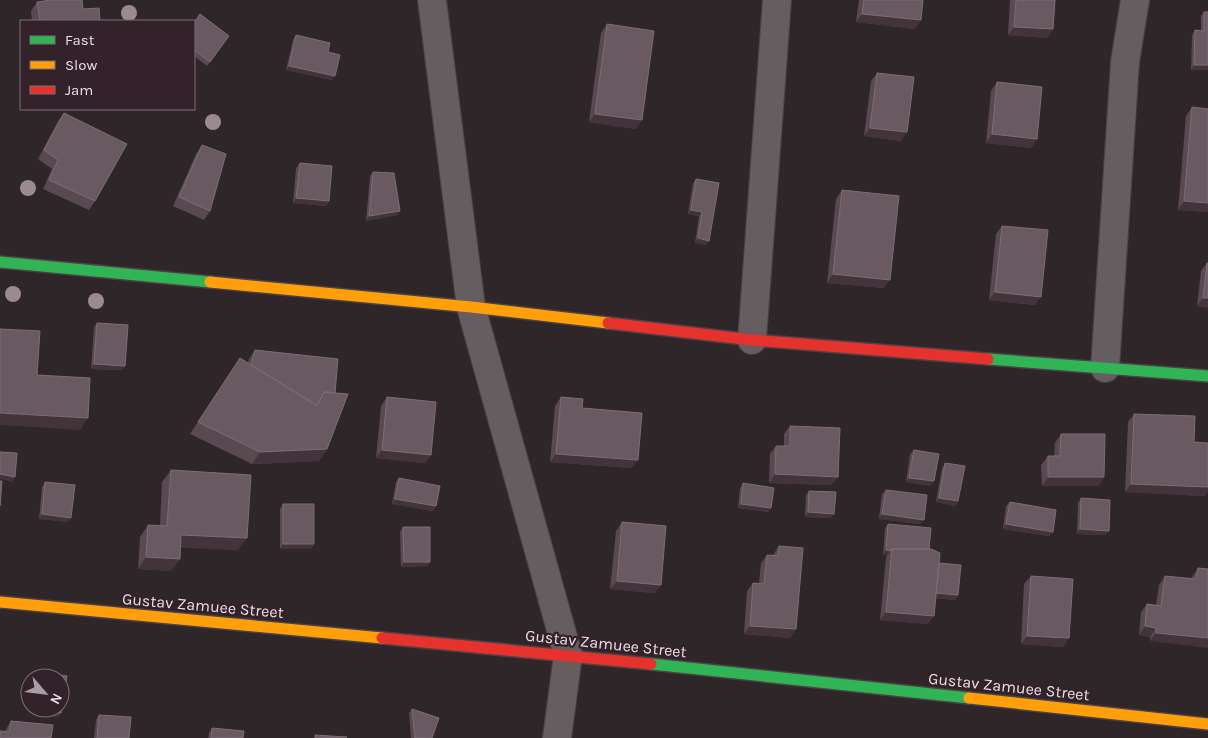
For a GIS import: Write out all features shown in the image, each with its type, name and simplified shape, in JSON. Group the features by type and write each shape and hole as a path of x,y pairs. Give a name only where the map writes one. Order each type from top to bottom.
{"street":[{"path":"432,0 471,307 568,655 557,738"},
{"path":"752,340 777,0"},
{"path":"1105,368 1125,62 1136,0"},
{"path":"0,262 471,307 752,340 1208,376"},
{"name":"Gustav Zamuee Street","path":"0,602 568,655 1208,724"}],"building":[{"path":"82,0 83,9 99,8 100,20 40,20 37,2"},
{"path":"864,0 923,0 921,20 862,14"},
{"path":"1016,0 1055,0 1053,29 1014,27"},
{"path":"1204,12 1208,12 1208,65 1194,65 1195,30 1204,31"},
{"path":"200,14 229,36 210,62 195,51 195,22"},
{"path":"607,24 654,31 642,120 595,114"},
{"path":"296,35 330,43 328,52 340,55 335,76 289,66"},
{"path":"877,73 914,77 907,132 870,128"},
{"path":"997,82 1042,87 1037,139 992,134"},
{"path":"1192,107 1208,109 1208,203 1184,201"},
{"path":"64,113 127,144 95,201 49,180 58,160 44,150"},
{"path":"202,145 226,154 210,211 179,197"},
{"path":"300,163 332,166 329,201 296,198"},
{"path":"373,172 394,173 400,211 369,216"},
{"path":"696,179 719,183 709,241 698,238 702,212 691,210"},
{"path":"842,190 899,196 890,280 833,274"},
{"path":"1002,226 1048,230 1041,297 995,292"},
{"path":"1207,263 1208,298 1203,298"},
{"path":"97,323 128,325 125,366 94,364"},
{"path":"0,329 40,331 37,375 90,378 88,418 0,413"},
{"path":"255,350 338,359 335,393 324,392 317,405 251,365"},
{"path":"240,358 317,406 324,392 348,394 327,449 260,452 198,422"},
{"path":"387,397 436,402 431,455 382,450"},
{"path":"561,397 583,399 582,408 642,413 638,460 556,454"},
{"path":"1134,414 1195,416 1194,442 1208,443 1208,487 1131,484"},
{"path":"790,426 840,428 838,477 775,474 776,446 790,446"},
{"path":"1061,434 1105,434 1104,477 1048,477 1048,456 1060,456"},
{"path":"914,450 939,454 934,481 909,478"},
{"path":"0,452 17,453 15,477 0,474"},
{"path":"945,463 965,466 958,501 939,498"},
{"path":"171,470 251,475 247,538 181,535 180,559 146,557 148,525 167,526"},
{"path":"399,478 440,486 436,506 395,499"},
{"path":"0,481 2,481 0,506"},
{"path":"45,482 75,485 71,518 42,514"},
{"path":"743,483 774,488 771,508 741,504"},
{"path":"886,490 927,495 924,520 882,514"},
{"path":"809,491 836,492 834,514 808,512"},
{"path":"1081,498 1110,500 1109,531 1080,529"},
{"path":"1010,502 1056,510 1053,532 1006,524"},
{"path":"283,504 314,504 314,544 283,544"},
{"path":"622,522 666,526 661,585 617,581"},
{"path":"888,524 931,528 929,549 886,550"},
{"path":"403,527 430,527 430,562 404,562"},
{"path":"779,546 803,548 796,629 750,626 753,583 764,584 767,555 778,556"},
{"path":"892,549 931,549 940,553 934,616 886,612"},
{"path":"939,563 961,565 958,595 936,593"},
{"path":"1198,568 1208,569 1208,638 1156,633 1156,628 1145,626 1147,604 1161,606 1165,576 1196,579"},
{"path":"1031,576 1073,579 1069,638 1027,636"},
{"path":"412,709 439,718 432,738 415,738"},
{"path":"99,715 131,717 129,738 97,738"},
{"path":"11,721 53,725 51,738 0,738 0,731 9,732"},
{"path":"212,728 244,731 243,738 211,738"},
{"path":"315,735 347,737 315,738"}],"traffic: fast":[{"path":"0,262 210,282"},
{"path":"988,359 1208,376"},
{"path":"651,664 969,698"}],"traffic: slow":[{"path":"210,282 471,307 608,323"},
{"path":"0,602 382,638"},
{"path":"969,698 1208,724"}],"traffic: jam":[{"path":"608,323 752,340 988,359"},
{"path":"382,638 651,664"}]}
